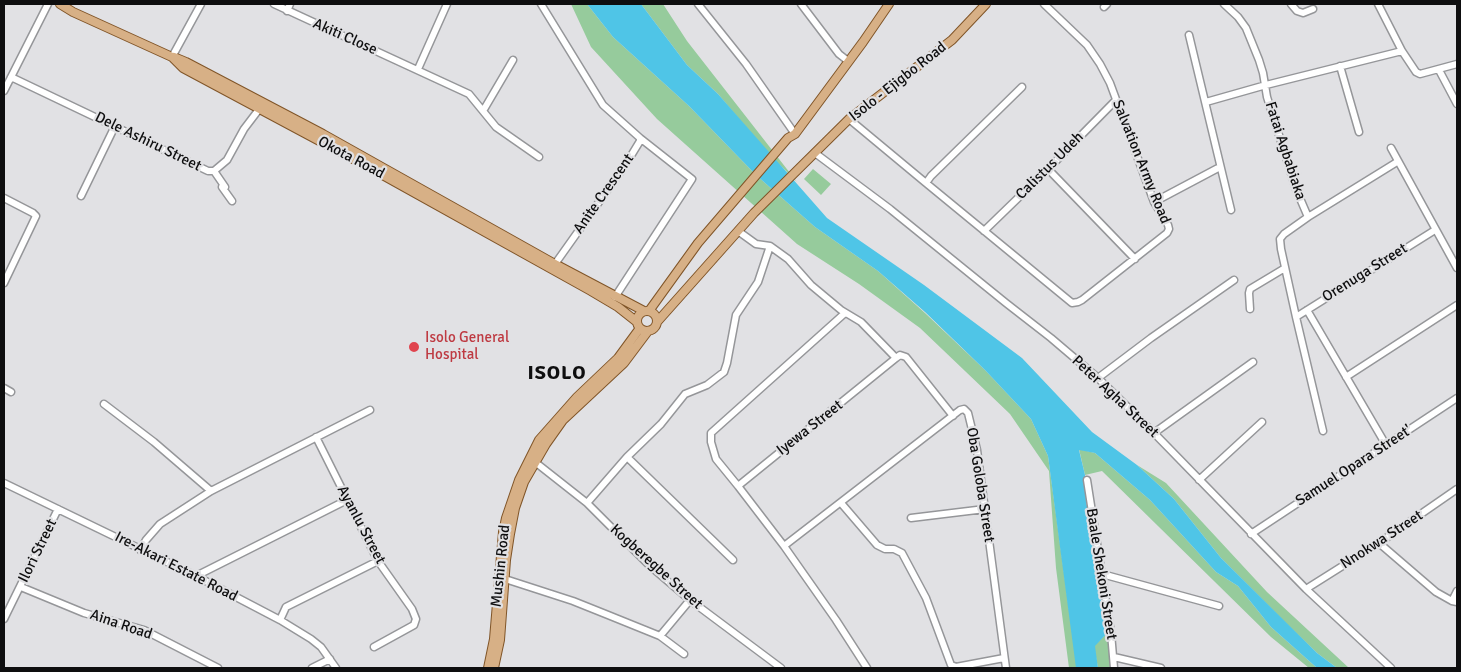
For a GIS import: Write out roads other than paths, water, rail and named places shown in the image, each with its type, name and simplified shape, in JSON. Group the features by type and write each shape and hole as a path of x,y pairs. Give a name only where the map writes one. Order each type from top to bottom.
{"main road":[{"name":"Okota Road","path":"60,4 172,56 183,68 260,108 618,307 638,326"},
{"path":"738,231 657,322 654,328 648,331 638,326 638,317 647,311 698,243 792,136 888,4"},
{"name":"Isolo - Ejigbo Road","path":"738,231 849,119 952,40 986,4"},
{"path":"172,56 323,134 615,297 654,314 657,322"},
{"name":"Mushin Road","path":"488,668 494,639 503,532 519,480 540,440 571,404 618,358 638,326"},
{"name":"Mushin Road","path":"494,668 500,640 507,550 515,508 524,482 563,420 624,363 648,331"}],"street":[{"path":"4,91 48,4"},
{"path":"172,56 201,4"},
{"name":"Akiti Close","path":"274,4 469,94 496,127 538,156"},
{"path":"287,11 290,4"},
{"path":"418,69 447,4"},
{"name":"Anite Crescent","path":"541,4 603,105 640,138 640,143 626,164 555,264"},
{"path":"698,4 746,64 792,136"},
{"path":"801,4 839,54 848,61"},
{"name":"Salvation Army Road","path":"984,231 1072,303 1082,300 1167,233 1169,229 1154,202 1110,83 1100,64 1087,46 1044,4"},
{"name":"Fatai Agbabiaka","path":"1224,4 1238,16 1246,28 1259,60 1266,85 1267,97 1296,189 1308,217"},
{"path":"1291,4 1297,11 1303,13 1313,9"},
{"path":"1378,4 1402,51 1416,72 1420,74 1457,64"},
{"path":"1189,35 1231,210"},
{"path":"1206,102 1402,51"},
{"path":"483,111 513,60"},
{"path":"1340,66 1359,132"},
{"path":"1440,70 1457,104"},
{"name":"Dele Ashiru Street","path":"11,77 208,171 214,171 226,160 244,129 260,108"},
{"path":"926,183 1022,86"},
{"name":"Calistus Udeh","path":"984,231 1116,101"},
{"path":"849,119 984,231"},
{"path":"81,196 115,126"},
{"path":"615,297 692,179 640,138"},
{"path":"1391,148 1457,268"},
{"name":"Peter Agha Street","path":"812,156 890,209 1098,378 1306,589 1391,668"},
{"path":"1323,431 1280,239 1308,217 1397,162"},
{"path":"1154,202 1220,167"},
{"path":"1048,169 1135,259"},
{"path":"214,171 225,186 222,187 232,201"},
{"path":"4,198 36,216 4,283"},
{"name":"Orenuga Street","path":"1296,317 1435,230"},
{"path":"738,231 756,244 770,246 788,259 811,284 845,313 860,322 896,358 900,356 906,357 953,416"},
{"path":"587,503 627,456 661,424 686,394 707,385 724,372 736,315 758,282 770,246"},
{"path":"1250,308 1250,289 1285,268"},
{"path":"1098,378 1234,280"},
{"path":"1346,377 1457,305"},
{"path":"1307,310 1386,445"},
{"path":"845,313 711,433 711,442 716,459 784,546 867,668"},
{"name":"Iyewa Street","path":"738,486 896,358"},
{"path":"1154,433 1253,362"},
{"path":"4,388 11,392"},
{"name":"Samuel Opara Street'","path":"1252,534 1457,398"},
{"path":"104,404 154,442 211,491"},
{"name":"Oba Goloba Street","path":"784,546 964,409 968,412 977,450 1006,668"},
{"path":"140,550 160,524 211,491 370,410"},
{"path":"1200,480 1262,422"},
{"name":"Ayanlu Street","path":"316,437 378,561 412,609 416,619 414,625 374,647"},
{"path":"627,456 732,560"},
{"name":"Kogberegbe Street","path":"535,462 587,503 650,565 690,600 781,668"},
{"name":"Baale Shekoni Street","path":"1087,480 1114,657 1114,668"},
{"name":"Ire-Akari Estate Road","path":"4,483 196,576 280,620 312,638 321,646 336,668"},
{"name":"Nnokwa Street","path":"1306,589 1457,489"},
{"path":"196,576 347,500"},
{"path":"841,503 877,545 902,553 926,598 951,665 956,667 1004,658"},
{"path":"911,518 985,509"},
{"name":"Ilori Street","path":"4,619 58,510"},
{"path":"1378,543 1436,592 1455,601 1457,591"},
{"path":"280,620 286,607 378,561"},
{"path":"1102,574 1219,606"},
{"path":"505,579 573,601 660,636 684,654"},
{"name":"Aina Road","path":"21,587 84,613 144,630 218,668"},
{"path":"660,636 690,600"},
{"path":"1114,657 1161,668"},
{"path":"312,668 330,658"}],"water":[{"path":"587,4 641,4 687,65 718,94 827,218 924,285 1022,358 1092,432 1137,465 1174,499 1221,558 1317,653 1337,668 1317,668 1271,627 1238,586 1216,572 1150,500 1095,453 1079,450 1085,475 1086,501 1110,630 1095,646 1098,668 1076,668 1048,456 1031,419 985,370 925,312 878,271 815,227 756,175 689,106 613,37"}],"place":[{"name":"Isolo General Hospital","path":"414,347"}],"district":[{"name":"ISOLO","path":"557,374"}]}
